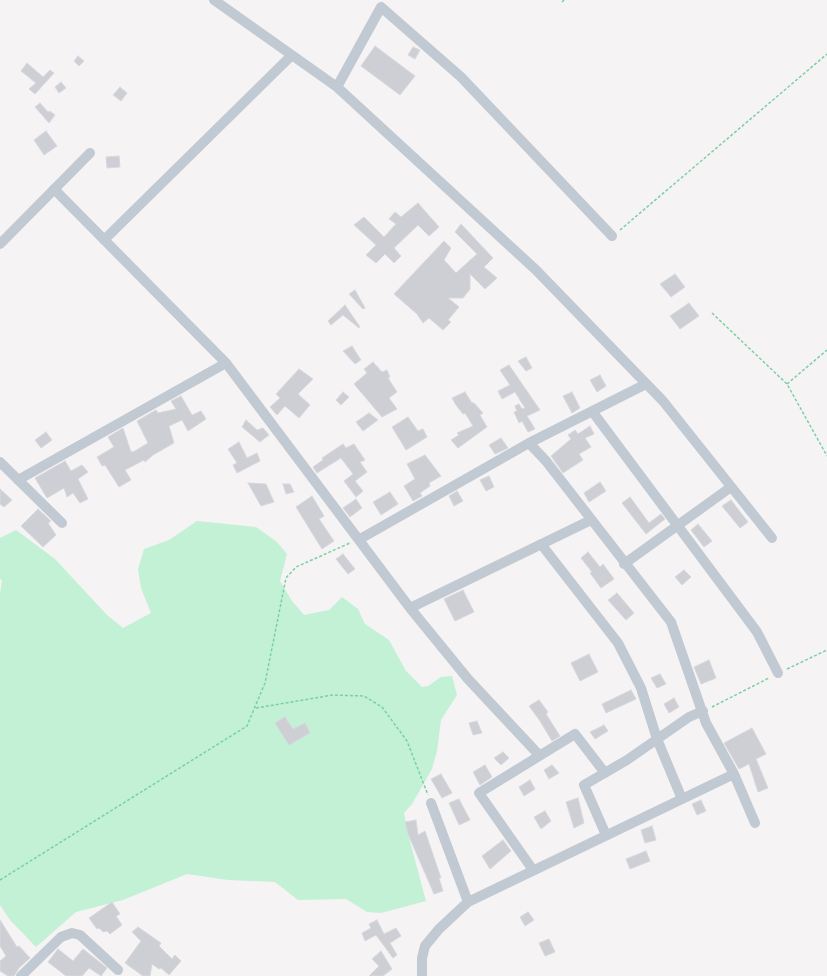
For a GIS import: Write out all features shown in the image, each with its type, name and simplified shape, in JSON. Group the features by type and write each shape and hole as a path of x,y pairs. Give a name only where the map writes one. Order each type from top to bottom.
{"street":[{"path":"214,0 338,87 536,270 663,401 772,538"},
{"path":"338,87 381,7 461,77 612,236"},
{"path":"104,240 292,55"},
{"path":"0,244 90,153"},
{"path":"54,189 226,363 360,539 410,608 468,679 539,755"},
{"path":"18,480 226,363"},
{"path":"360,539 529,443 646,384"},
{"path":"592,411 757,632 778,674"},
{"path":"529,443 546,461 624,564 671,622 706,723 734,774 756,823"},
{"path":"0,462 62,523"},
{"path":"624,564 731,487"},
{"path":"410,608 591,520"},
{"path":"541,544 618,643 641,688 657,739 682,799"},
{"path":"606,835 584,785 605,773 689,717 703,711"},
{"path":"533,870 479,793 575,734 605,773"},
{"path":"422,976 422,958 425,946 439,929 468,902 734,774"},
{"path":"431,803 468,902"},
{"path":"21,976 61,937 72,933 80,935 118,970"}],"path":[{"path":"612,236 827,54"},
{"path":"712,313 787,384 827,456"},
{"path":"787,384 827,350"},
{"path":"0,880 247,726 256,708 265,683 286,578 296,567 360,539"},
{"path":"703,711 827,650"},
{"path":"256,708 332,695 364,696 382,707 407,741 431,803"}],"green space":[{"path":"197,521 256,527 277,542 287,554 280,581 292,601 304,615 329,610 342,597 358,609 365,624 389,640 406,671 422,687 428,686 441,677 452,676 457,695 441,720 437,751 432,769 412,804 404,813 408,834 426,901 381,913 367,912 346,899 298,900 275,882 228,880 187,874 123,900 76,912 36,947 10,920 0,905 0,594 2,580 0,579 0,538 16,530 55,559 107,615 123,628 151,613 141,588 138,569 144,549 169,540"}],"building":[{"path":"375,46 415,76 400,95 361,66"},
{"path":"413,47 420,50 415,59 408,55"},
{"path":"78,56 84,61 79,66 74,61"},
{"path":"27,63 43,77 50,70 54,73 35,94 29,89 36,83 21,71"},
{"path":"61,82 66,88 59,93 55,87"},
{"path":"120,87 127,93 121,101 113,95"},
{"path":"40,103 48,112 50,111 55,115 49,123 35,107"},
{"path":"46,131 57,146 44,155 34,140"},
{"path":"119,156 120,167 107,168 106,157"},
{"path":"418,203 439,227 429,236 418,225 394,248 401,256 394,263 385,254 376,263 366,255 376,245 354,225 364,217 384,237 396,224 389,219 395,212 401,217"},
{"path":"461,224 493,258 484,267 497,278 485,289 470,274 470,289 463,298 448,298 459,307 448,320 451,322 443,330 429,318 423,323 417,314 394,294 444,241 451,248 444,260 456,273 477,254 455,232"},
{"path":"675,274 685,287 671,297 660,284"},
{"path":"355,290 365,308 363,309 349,294"},
{"path":"689,303 699,316 680,329 670,316"},
{"path":"345,305 360,327 359,328 343,315 331,325 328,321"},
{"path":"352,346 361,360 355,364 343,351"},
{"path":"526,357 532,368 526,371 518,361"},
{"path":"373,362 382,372 387,370 390,377 388,378 397,392 389,398 397,409 382,417 354,384 367,373 364,369"},
{"path":"509,365 540,410 527,416 535,429 528,432 522,421 519,423 514,412 517,411 515,406 519,404 522,409 525,408 515,392 502,399 498,391 510,385 500,370"},
{"path":"299,369 313,379 298,394 310,405 299,418 285,406 277,415 270,407 280,398 276,394"},
{"path":"600,375 606,386 597,392 590,380"},
{"path":"343,392 349,397 341,405 336,400"},
{"path":"465,392 472,403 474,403 483,413 480,415 487,427 458,448 451,440 459,435 457,433 473,426 465,413 463,414 452,398"},
{"path":"572,392 580,408 572,413 563,396"},
{"path":"181,396 192,415 201,411 206,419 188,431 182,420 169,426 174,443 153,455 145,462 144,460 125,470 131,480 119,487 105,465 102,466 97,457 114,447 108,437 123,428 131,452 135,451 148,443 137,421 156,410 158,413 176,409 171,401"},
{"path":"369,413 378,420 363,431 356,422"},
{"path":"408,417 418,431 423,429 427,437 406,450 392,427"},
{"path":"246,420 257,430 263,428 269,435 260,442 242,427"},
{"path":"590,426 594,434 585,438 591,447 579,454 583,460 563,473 551,456 571,439 568,435 575,430 578,434"},
{"path":"46,432 52,440 41,448 35,440"},
{"path":"501,438 508,448 495,454 489,445"},
{"path":"239,442 247,458 257,453 260,461 237,473 233,465 237,463 228,449"},
{"path":"343,444 346,448 354,444 365,460 360,462 367,472 355,481 363,491 356,497 344,481 353,474 341,458 317,473 313,467 323,460 322,458"},
{"path":"425,455 441,476 429,483 430,486 420,493 422,496 413,501 404,486 415,479 407,464"},
{"path":"65,461 71,471 82,465 88,472 78,479 88,499 80,503 73,493 67,497 64,488 47,498 35,478"},
{"path":"489,476 494,487 486,491 480,480"},
{"path":"600,482 606,491 589,502 584,493"},
{"path":"248,483 266,484 274,502 261,506"},
{"path":"283,484 290,484 294,492 286,494"},
{"path":"0,489 12,500 4,507 0,504"},
{"path":"457,491 463,501 454,506 449,496"},
{"path":"390,492 398,504 381,515 373,502"},
{"path":"312,496 324,516 319,519 334,541 322,549 296,507"},
{"path":"630,497 649,523 661,514 665,519 646,534 622,503"},
{"path":"356,499 362,508 350,517 343,508"},
{"path":"731,500 748,522 740,528 722,506"},
{"path":"38,509 51,521 48,523 56,535 43,547 21,526"},
{"path":"698,524 712,541 704,547 691,530"},
{"path":"588,552 600,567 603,564 614,579 601,588 590,573 592,572 581,558"},
{"path":"343,554 355,569 348,574 336,559"},
{"path":"684,570 691,577 682,585 675,577"},
{"path":"463,590 474,612 455,621 444,599"},
{"path":"617,593 634,613 626,620 608,600"},
{"path":"589,654 598,672 580,681 571,663"},
{"path":"709,660 716,678 701,684 694,667"},
{"path":"660,674 666,684 657,688 651,678"},
{"path":"631,690 636,699 606,713 602,704"},
{"path":"674,698 679,707 669,713 664,704"},
{"path":"539,700 548,712 546,714 560,736 552,741 529,706"},
{"path":"285,717 293,729 305,723 310,733 289,745 275,723"},
{"path":"477,721 482,733 473,735 469,723"},
{"path":"604,725 608,731 595,739 590,732"},
{"path":"752,728 766,754 756,759 768,788 758,792 749,764 739,769 724,743"},
{"path":"503,752 509,758 501,765 494,758"},
{"path":"485,765 492,777 480,785 473,772"},
{"path":"552,765 559,773 549,779 544,770"},
{"path":"441,774 452,793 442,798 431,779"},
{"path":"530,780 535,789 524,796 519,787"},
{"path":"578,798 584,823 574,828 566,802"},
{"path":"459,799 470,820 459,825 449,803"},
{"path":"701,800 706,811 697,815 692,804"},
{"path":"545,811 551,821 541,829 534,817"},
{"path":"416,820 418,835 425,831 441,878 439,878 443,891 434,894 408,834 405,822"},
{"path":"652,826 656,840 645,843 641,830"},
{"path":"503,840 511,851 490,869 482,856"},
{"path":"646,851 650,861 630,869 626,859"},
{"path":"112,902 120,914 116,916 122,925 110,934 107,931 103,932 99,928 97,929 89,918"},
{"path":"528,912 534,920 525,926 520,917"},
{"path":"0,920 17,947 19,946 30,958 19,968 14,976 8,976 0,971 0,961 6,956 0,946"},
{"path":"377,920 384,934 396,928 401,936 390,943 397,955 393,958 376,935 365,941 362,933 371,928 369,924"},
{"path":"138,927 161,943 159,946 172,959 175,955 181,961 169,975 161,968 159,969 152,964 150,976 143,976 125,963 141,941 132,932"},
{"path":"549,939 555,952 545,956 539,943"},
{"path":"58,949 73,961 83,949 107,968 101,976 89,968 82,976 66,976 48,962"},
{"path":"381,951 392,969 383,976 369,976 379,966 372,959"}]}
